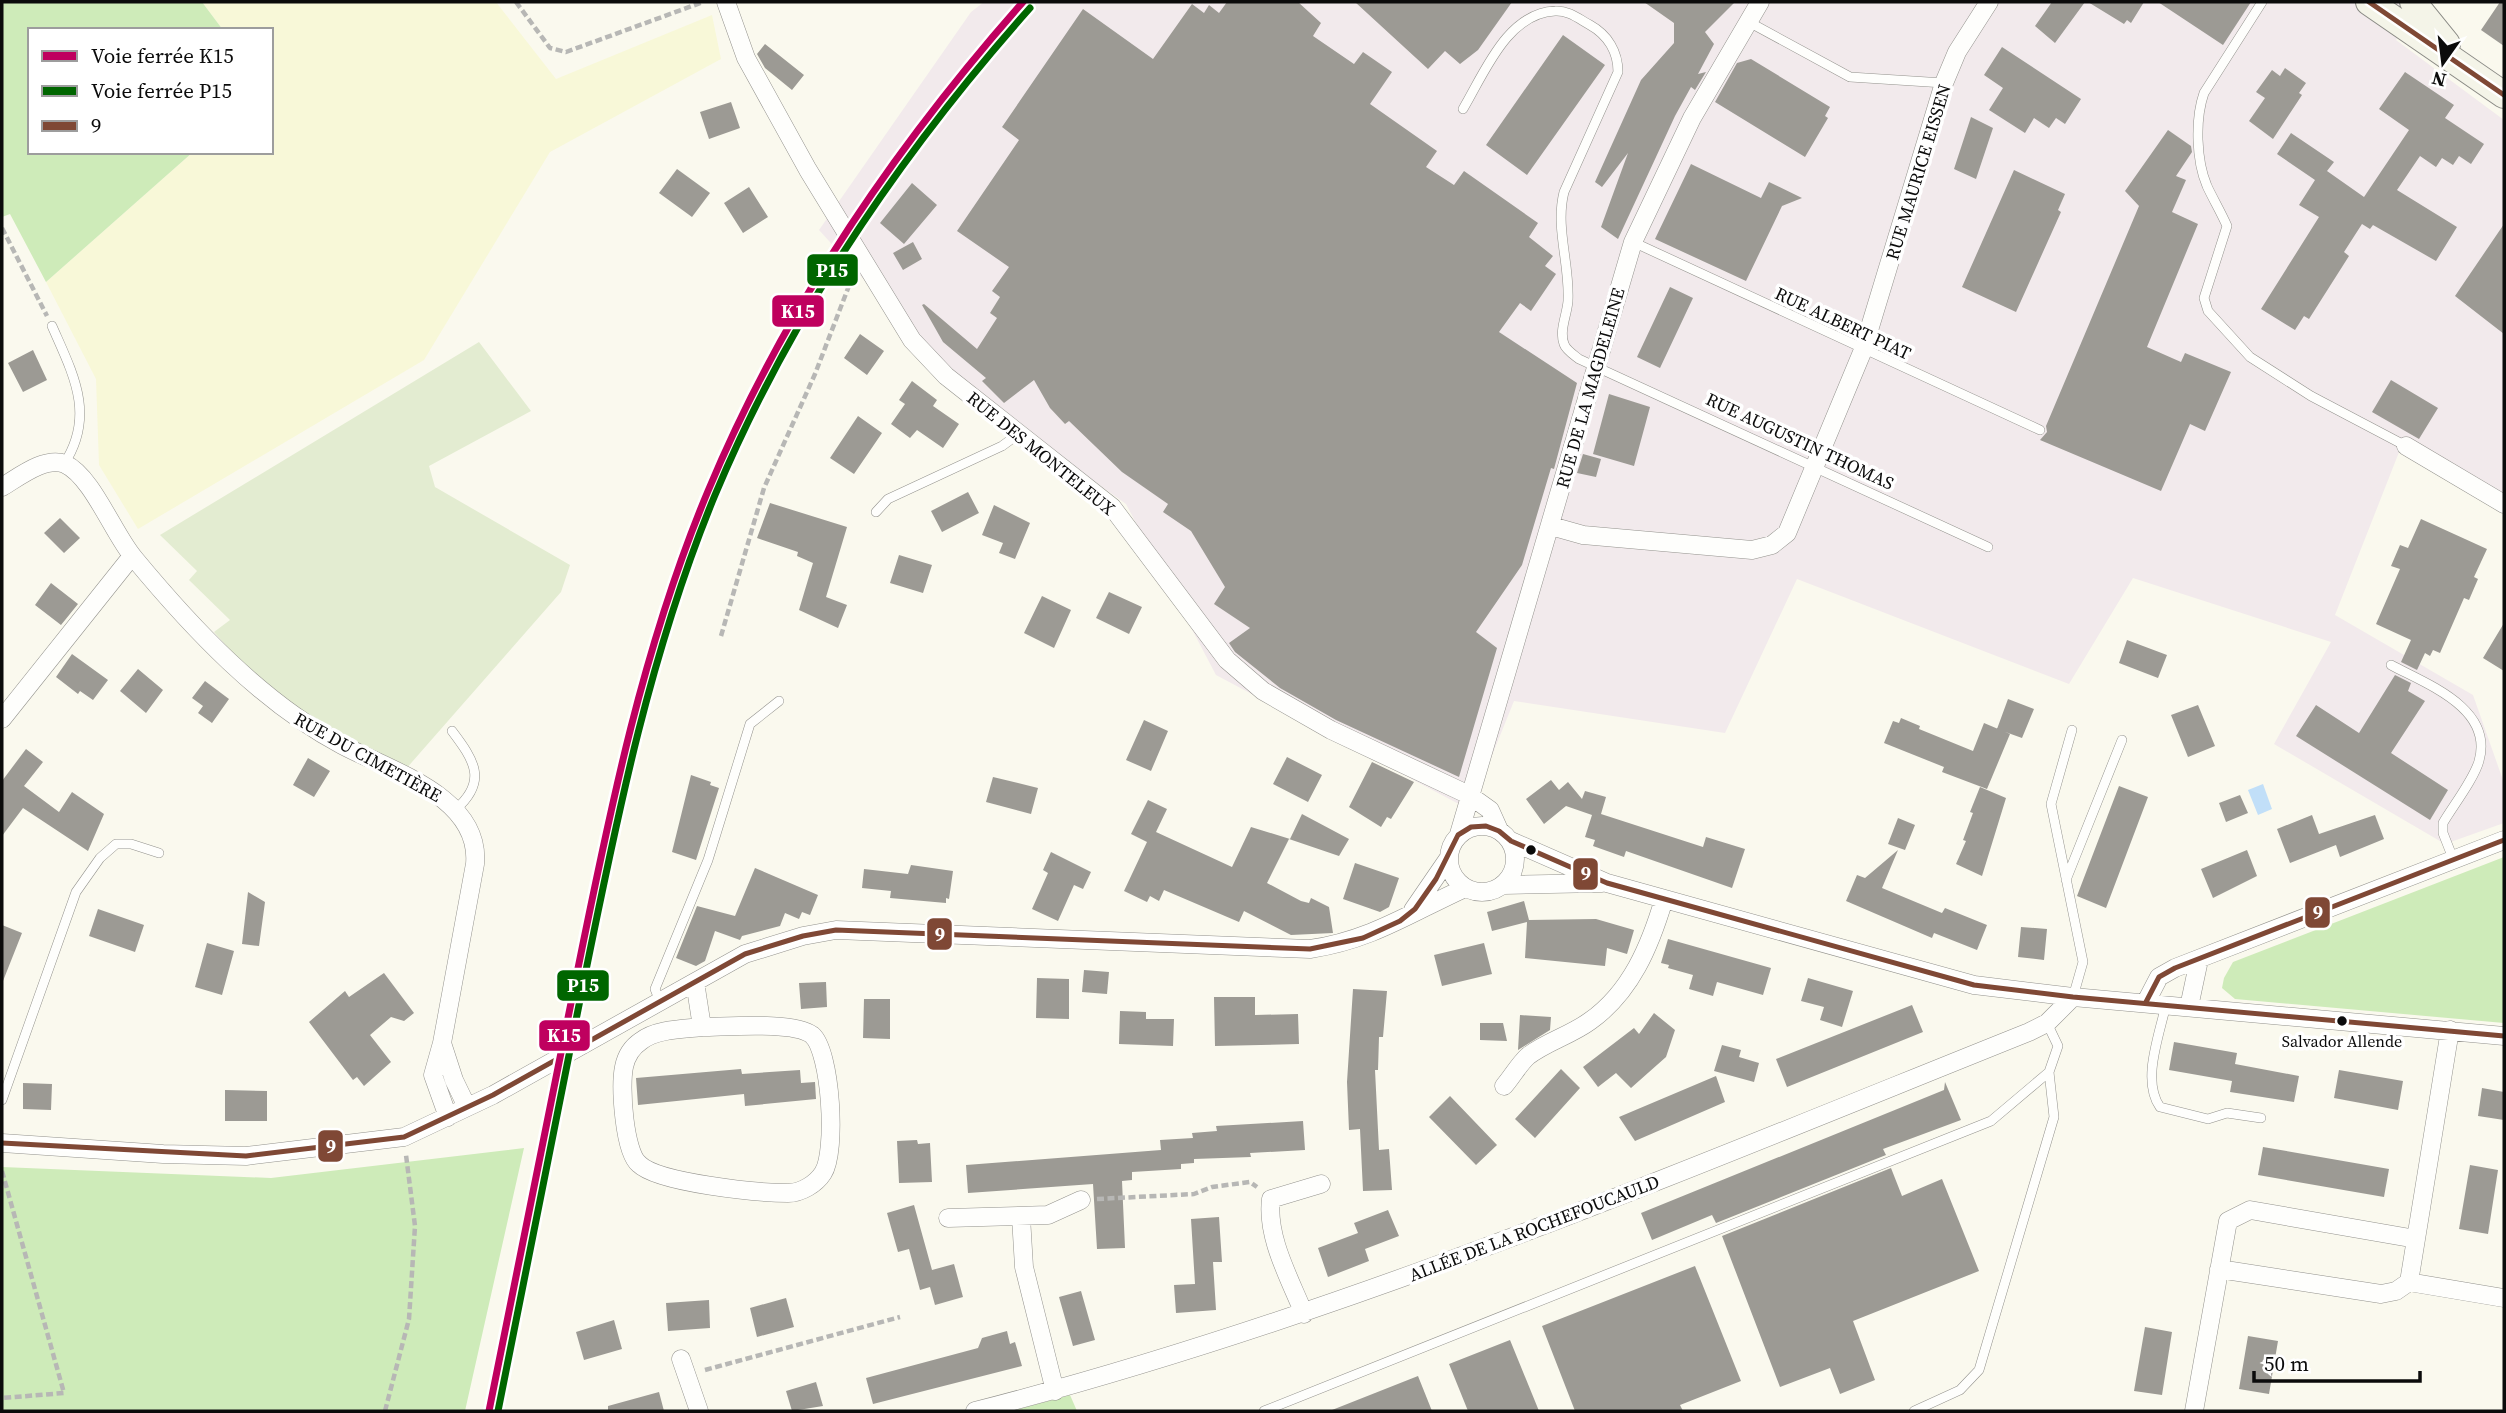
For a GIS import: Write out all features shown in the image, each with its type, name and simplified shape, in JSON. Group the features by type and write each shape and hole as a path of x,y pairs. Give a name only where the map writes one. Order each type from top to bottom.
{"main road":[{"path":"2369,2 2504,95"},
{"path":"2420,7 2471,71"}],"street":[{"name":"RUE DES MONTELEUX","path":"726,2 746,58 864,264 912,340 946,376 1112,506 1227,660 1263,691 1331,730 1469,795 1490,810 1505,835"},
{"name":"RUE DE LA MAGDELEINE","path":"1459,835 1633,242 1692,118 1760,2"},
{"name":"RUE MAURICE EISSEN","path":"1551,526 1583,535 1752,550 1772,545 1787,533 1863,350 1944,83 1957,52 1989,2"},
{"path":"2406,446 2504,504"},
{"path":"2,487 44,465 64,464"},
{"name":"RUE DU CIMETIÈRE","path":"64,464 78,474 132,556 274,702 311,728 434,793 456,809 469,826 476,853 442,1043 433,1076 448,1117"},
{"path":"2,719 132,556"},
{"path":"1607,883 1504,885 1492,891 1478,893 1465,888 1450,870 1449,850 1459,835 1471,827 1485,825 1607,883 1974,985 2073,997 2504,1036"},
{"path":"1504,885 1513,872 1516,856 1505,835"},
{"path":"2146,1002 2159,977 2175,968 2504,840"},
{"path":"1411,912 1448,859"},
{"path":"2,1143 163,1154 246,1156 404,1137 493,1095 745,954 803,936 836,930 1310,948 1342,944 1375,933 1411,912 1465,888"},
{"path":"1504,1086 1527,1057 1589,1022 1613,1002 1633,977 1664,899"},
{"path":"2189,1007 2199,960"},
{"path":"695,982 702,1027"},
{"name":"ALLÉE DE LA ROCHEFOUCAULD","path":"975,1411 1055,1391 1304,1314 1489,1248 2047,1023 2073,997"},
{"path":"702,1027 788,1028 811,1034 823,1048 830,1146 824,1171 811,1186 791,1194 694,1183 650,1173 636,1163 628,1144 623,1085 624,1066 632,1048 643,1038 702,1027"},
{"path":"2409,1282 2450,1030"},
{"name":"RUE DU CIMETIÈRE","path":"442,1043 454,1080 467,1107"},
{"path":"1304,1314 1269,1215 1271,1199 1321,1184"},
{"path":"948,1218 1048,1215 1080,1200"},
{"path":"2194,1411 2228,1221 2250,1210 2416,1239"},
{"path":"1021,1217 1024,1267 1055,1391"},
{"path":"2219,1269 2381,1294 2396,1291 2409,1282 2504,1298"},
{"path":"684,1367 699,1411"}],"lane":[{"path":"2262,2 2203,93 2199,108 2200,151 2206,184 2227,226 2204,298 2208,311 2250,357 2311,396 2406,446"},
{"name":"RUE AUGUSTIN THOMAS","path":"1463,109 1503,41 1524,22 1554,10 1569,13 1598,29 1618,54 1618,72 1564,192 1559,211 1567,271 1568,303 1562,333 1564,347 1579,359 1815,465 1988,547"},
{"path":"1748,21 1850,77 1944,83"},
{"name":"RUE ALBERT PIAT","path":"1633,242 2040,430"},
{"path":"52,326 76,380 81,424 75,446 64,464"},
{"path":"876,512 888,499 1002,446 1020,433"},
{"path":"2391,665 2452,697 2475,722 2479,761 2443,823 2443,834 2454,860"},
{"path":"660,1002 655,989 708,860 750,724 779,701"},
{"path":"2072,730 2051,804 2084,962 2073,997"},
{"path":"453,731 473,759 475,778 470,797 456,809"},
{"path":"2065,881 2122,740"},
{"path":"2,1100 76,892 100,858 116,844 131,844 159,853"},
{"path":"2165,1004 2152,1072 2152,1096 2160,1107 2208,1119 2227,1112 2261,1118"},
{"path":"1914,1411 1960,1390 1979,1370 2054,1116 2049,1072 2058,1046 2047,1023"},
{"path":"1264,1411 1991,1121 2049,1072"}],"path":[{"path":"516,2 550,48 566,52 704,2"},
{"path":"2,228 52,326"},
{"path":"721,636 764,488 815,374 847,283 864,264"},
{"path":"385,1411 409,1319 415,1226 404,1137"},
{"path":"2,1171 64,1393 2,1398"},
{"path":"1080,1200 1194,1194 1212,1187 1250,1182 1271,1199"},
{"path":"684,1367 900,1317"}],"shaded area":[{"path":"984,2 2416,2 2396,40 2504,120 2504,506 2403,442 2335,615 2473,695 2504,783 2504,823 2445,844 2274,744 2331,642 2133,578 2069,684 1797,579 1725,733 1514,701 1470,810 1216,675 1126,504 959,384 819,230 971,12"}],"green space":[{"path":"2,2 202,2 222,28 28,28 28,154 191,154 46,282 10,214 2,217"},
{"path":"202,2 496,2 556,79 712,15 721,59 550,152 424,360 138,529 99,465 96,379 46,282 191,154 273,154 273,28 222,28"},
{"path":"479,342 531,411 429,466 435,487 570,565 561,592 405,770 339,740 271,695 214,632 230,620 189,580 197,571 160,535"},
{"path":"2504,857 2504,1023 2235,999 2222,988 2233,962"},
{"path":"524,1148 465,1411 2,1411 2,1167 271,1178"},
{"path":"1070,1395 1077,1411 1011,1411"}],"water":[{"path":"2263,784 2272,809 2258,815 2248,790"}],"building":[{"path":"1227,2 1298,2 1321,23 1313,36 1354,64 1363,52 1392,72 1370,104 1437,151 1426,167 1454,185 1464,171 1538,223 1529,237 1553,256 1545,266 1556,274 1531,311 1520,303 1499,332 1577,383 1554,469 1551,468 1522,565 1476,632 1497,648 1459,777 1336,720 1280,688 1235,652 1229,643 1250,628 1214,604 1225,587 1191,531 1163,512 1168,504 1122,472 1069,421 1065,424 1050,408 1034,380 1004,403 982,381 986,378 943,342 922,305 977,349 997,318 990,313 1000,297 992,291 1009,267 957,231 1019,140 1002,127 1083,9 1153,59 1192,4 1204,13 1209,5 1219,13"},
{"path":"1355,2 1512,2 1478,50 1460,64 1445,51 1428,69"},
{"path":"1644,2 1735,2 1705,32 1714,44 1698,74 1706,72 1695,90 1691,87 1675,116 1618,239 1601,227 1628,153 1602,187 1595,182 1641,80 1674,43 1674,23"},
{"path":"2052,2 2085,2 2055,43 2035,26"},
{"path":"2088,2 2144,2 2131,23 2127,20 2124,24"},
{"path":"2158,2 2251,2 2223,45"},
{"path":"2500,2 2504,2 2504,46 2481,30"},
{"path":"1563,35 1605,65 1527,175 1486,145"},
{"path":"765,44 804,75 792,90 765,68 757,54"},
{"path":"2002,47 2081,99 2065,124 2056,118 2049,128 2034,118 2025,133 1989,110 2003,88 1984,75"},
{"path":"1751,59 1830,107 1825,116 1828,118 1805,157 1715,102 1737,63"},
{"path":"2285,68 2306,83 2299,93 2302,95 2273,139 2249,121 2265,98 2256,92 2272,70 2280,76"},
{"path":"2405,72 2454,105 2445,118 2484,144 2471,164 2459,156 2453,165 2442,158 2436,167 2420,156 2397,190 2457,227 2436,261 2373,225 2370,229 2362,224 2344,252 2349,256 2309,319 2304,316 2295,330 2261,309 2319,217 2299,205 2315,180 2277,154 2291,133 2334,162 2327,171 2364,197 2409,130 2379,109"},
{"path":"731,102 740,128 709,139 700,112"},
{"path":"1971,117 1993,128 1976,179 1954,169"},
{"path":"2168,130 2191,146 2192,152 2176,176 2186,180 2172,212 2198,224 2147,347 2181,362 2185,353 2231,372 2205,431 2190,424 2161,491 2040,440 2047,432 2046,426 2139,206 2125,191"},
{"path":"1691,164 1761,198 1769,182 1802,198 1782,206 1746,281 1655,239"},
{"path":"677,169 710,193 692,217 659,193"},
{"path":"2014,170 2065,194 2058,210 2061,212 2016,312 1962,287"},
{"path":"912,183 937,205 904,244 880,223"},
{"path":"749,187 768,217 743,233 724,203"},
{"path":"2504,224 2504,334 2455,296"},
{"path":"913,242 922,259 903,270 893,253"},
{"path":"1670,287 1693,298 1660,368 1637,357"},
{"path":"860,334 884,351 867,375 844,358"},
{"path":"33,350 47,380 23,392 8,363"},
{"path":"2391,380 2438,408 2419,439 2372,412"},
{"path":"912,381 937,400 933,406 959,424 943,448 917,430 910,438 891,424 905,404 899,400"},
{"path":"1609,394 1650,407 1634,466 1593,454"},
{"path":"858,416 882,433 854,474 830,458"},
{"path":"1583,454 1601,459 1596,477 1577,473"},
{"path":"968,492 979,513 942,532 931,511"},
{"path":"770,503 847,527 826,597 847,605 838,628 799,610 813,563 797,556 798,552 757,538"},
{"path":"994,505 1030,523 1015,559 999,553 1003,543 982,535"},
{"path":"60,518 80,538 64,553 44,533"},
{"path":"2421,519 2487,549 2474,577 2478,579 2469,600 2464,598 2440,653 2433,650 2430,656 2425,653 2417,670 2401,662 2411,640 2376,624 2400,569 2391,566 2400,545 2408,548"},
{"path":"899,555 932,565 923,593 890,583"},
{"path":"51,583 78,604 61,625 35,605"},
{"path":"1109,592 1142,607 1129,634 1096,618"},
{"path":"1042,596 1071,610 1054,648 1024,633"},
{"path":"2504,623 2504,671 2483,658"},
{"path":"2127,640 2167,655 2158,678 2119,663"},
{"path":"72,654 108,680 93,700 80,691 78,694 56,677"},
{"path":"138,669 163,690 146,713 120,691"},
{"path":"2395,675 2411,683 2408,691 2425,701 2391,753 2448,790 2430,820 2296,736 2316,705 2359,733"},
{"path":"205,681 229,699 212,723 198,713 203,706 192,698"},
{"path":"2008,699 2034,709 2022,738 1997,729"},
{"path":"2198,705 2215,746 2188,757 2171,715"},
{"path":"1901,718 1920,726 1919,729 1973,751 1984,723 2010,734 1987,789 1942,772 1944,767 1884,743 1893,721 1899,723"},
{"path":"1144,720 1168,731 1151,771 1126,760"},
{"path":"26,749 43,762 24,786 59,812 72,792 104,814 88,851 23,808 2,836 2,781"},
{"path":"1287,757 1322,775 1308,802 1273,784"},
{"path":"308,758 330,771 314,797 293,785"},
{"path":"1372,762 1414,782 1391,819 1387,817 1381,827 1349,807"},
{"path":"691,775 719,788 696,860 672,852"},
{"path":"993,777 1038,788 1031,814 986,802"},
{"path":"1551,780 1559,790 1568,782 1582,799 1585,791 1606,797 1601,814 1703,847 1706,837 1745,849 1732,888 1626,851 1624,857 1593,846 1595,840 1585,837 1592,815 1566,806 1544,824 1526,799"},
{"path":"2119,786 2148,797 2106,908 2077,896"},
{"path":"1980,787 2006,798 1982,876 1956,864 1966,841 1963,840 1973,813 1970,812"},
{"path":"2240,795 2248,813 2226,822 2219,803"},
{"path":"1148,800 1167,809 1156,832 1232,867 1251,827 1290,839 1302,814 1349,839 1339,856 1289,839 1267,883 1301,901 1309,903 1311,898 1329,907 1333,933 1291,935 1244,911 1239,922 1164,890 1159,901 1150,896 1147,902 1124,891 1147,842 1131,834"},
{"path":"2312,815 2319,834 2375,815 2384,839 2340,857 2336,845 2290,863 2277,829"},
{"path":"1898,818 1915,825 1905,850 1888,844"},
{"path":"1898,850 1882,888 1942,913 1945,908 1987,925 1977,950 1934,933 1932,938 1846,901 1857,875 1865,878"},
{"path":"2247,850 2257,876 2213,898 2201,869"},
{"path":"1051,852 1091,872 1083,889 1074,885 1058,921 1032,909 1048,873 1043,870"},
{"path":"1355,863 1399,878 1389,907 1380,912 1343,899"},
{"path":"911,865 953,871 946,903 890,898 891,891 862,888 864,869 908,874"},
{"path":"755,868 818,895 810,915 802,912 799,919 785,913 780,926 742,936 740,940 715,931 705,961 696,966 676,958 697,906 735,916"},
{"path":"248,892 265,902 259,946 242,944"},
{"path":"1524,901 1529,920 1596,919 1634,930 1627,954 1607,948 1605,966 1525,958 1527,922 1492,931 1487,912"},
{"path":"98,909 144,925 135,952 89,936"},
{"path":"2,925 22,933 3,981 2,981"},
{"path":"2021,927 2047,929 2044,960 2018,957"},
{"path":"1668,939 1771,968 1763,995 1717,982 1713,996 1689,989 1693,975 1668,968 1669,965 1661,963"},
{"path":"207,943 234,951 222,995 195,987"},
{"path":"1484,943 1492,974 1442,986 1434,955"},
{"path":"1084,970 1109,972 1107,994 1082,992"},
{"path":"384,973 414,1013 404,1021 391,1017 370,1035 391,1062 364,1086 357,1077 353,1080 309,1022 345,991 349,997"},
{"path":"1037,978 1069,979 1069,1019 1036,1018"},
{"path":"1808,978 1853,991 1842,1027 1820,1020 1824,1007 1801,1001"},
{"path":"826,982 827,1007 801,1009 799,983"},
{"path":"1353,989 1387,991 1383,1037 1379,1037 1378,1070 1375,1070 1379,1150 1389,1149 1392,1190 1363,1191 1360,1129 1349,1130 1347,1082"},
{"path":"1214,997 1255,997 1255,1015 1298,1014 1299,1044 1215,1046"},
{"path":"864,999 890,999 890,1039 863,1038"},
{"path":"1912,1005 1923,1032 1787,1087 1776,1059"},
{"path":"1120,1011 1146,1012 1146,1019 1174,1019 1173,1046 1119,1044"},
{"path":"1654,1013 1675,1030 1666,1057 1631,1088 1616,1073 1598,1087 1583,1067 1634,1028 1639,1034"},
{"path":"1520,1015 1551,1017 1550,1030 1518,1050"},
{"path":"1480,1023 1503,1023 1507,1041 1480,1040"},
{"path":"2174,1042 2237,1053 2235,1064 2299,1076 2294,1102 2230,1092 2232,1081 2169,1070"},
{"path":"1722,1045 1741,1050 1739,1057 1759,1063 1754,1082 1714,1071"},
{"path":"741,1069 742,1074 800,1070 801,1083 815,1082 816,1099 745,1106 744,1094 638,1105 636,1078"},
{"path":"1561,1069 1580,1088 1535,1138 1515,1119"},
{"path":"2339,1070 2403,1081 2398,1110 2334,1098"},
{"path":"1716,1076 1725,1102 1635,1141 1619,1117"},
{"path":"1945,1082 1961,1120 1883,1149 1886,1155 1716,1223 1712,1215 1652,1240 1641,1213 1944,1090"},
{"path":"23,1083 52,1084 51,1110 23,1109"},
{"path":"2482,1088 2504,1092 2504,1120 2478,1116"},
{"path":"225,1090 267,1091 267,1121 225,1121"},
{"path":"1450,1096 1497,1145 1476,1165 1429,1117"},
{"path":"1303,1121 1305,1150 1250,1153 1251,1157 1194,1159 1194,1163 1181,1164 1181,1169 1132,1172 1132,1180 1122,1181 1125,1248 1097,1249 1093,1184 968,1193 966,1165 1161,1150 1160,1140 1193,1138 1192,1133 1217,1131 1216,1126"},
{"path":"917,1140 918,1144 930,1143 932,1182 899,1183 897,1141"},
{"path":"2263,1147 2389,1169 2384,1197 2258,1175"},
{"path":"2470,1165 2498,1170 2488,1234 2459,1229"},
{"path":"1891,1168 1902,1196 1942,1179 1979,1271 1853,1321 1875,1380 1840,1394 1830,1368 1780,1387 1722,1236"},
{"path":"914,1205 932,1270 954,1264 963,1297 935,1305 930,1287 920,1290 909,1249 898,1252 887,1213"},
{"path":"1388,1210 1399,1236 1365,1249 1369,1261 1328,1277 1318,1248 1358,1233 1354,1223"},
{"path":"1219,1217 1222,1262 1213,1262 1216,1310 1176,1313 1174,1285 1195,1284 1191,1219"},
{"path":"1695,1266 1741,1381 1680,1405 1683,1411 1575,1411 1542,1326"},
{"path":"1081,1291 1095,1340 1073,1346 1059,1297"},
{"path":"786,1298 794,1327 757,1337 750,1308"},
{"path":"709,1300 710,1328 668,1331 666,1303"},
{"path":"614,1320 622,1349 584,1360 576,1332"},
{"path":"2145,1327 2172,1332 2162,1395 2134,1391"},
{"path":"1007,1331 1010,1344 1015,1342 1022,1366 873,1404 866,1378 978,1348 982,1338"},
{"path":"2248,1336 2278,1341 2269,1394 2239,1389"},
{"path":"1510,1340 1539,1411 1468,1411 1449,1364"},
{"path":"1418,1376 1432,1411 1332,1411 1332,1410"},
{"path":"816,1382 823,1406 792,1411 786,1391"},
{"path":"659,1392 664,1411 608,1411 608,1406"}],"rail line":[{"name":"K15","path":"489,1411 614,799 645,674 684,551 738,424 771,358 845,233 930,115 1023,2"},
{"name":"P15","path":"498,1411 595,927 636,739 671,616 692,555 745,428 778,363 852,238 937,120 1030,8"}],"transit line":[{"name":"9","path":"2369,2 2504,95"},
{"name":"9","path":"2,1143 246,1156 404,1137 493,1095 745,954 803,936 836,930 1310,949 1363,938 1400,921 1415,909 1436,879 1458,835 1471,827 1486,826 1499,831 1511,841 1607,883 1974,985 2073,997 2504,1036"},
{"name":"9","path":"2146,1002 2159,977 2175,968 2504,840"}],"place":[{"name":"Salvador Allende","path":"2342,1021"}]}
